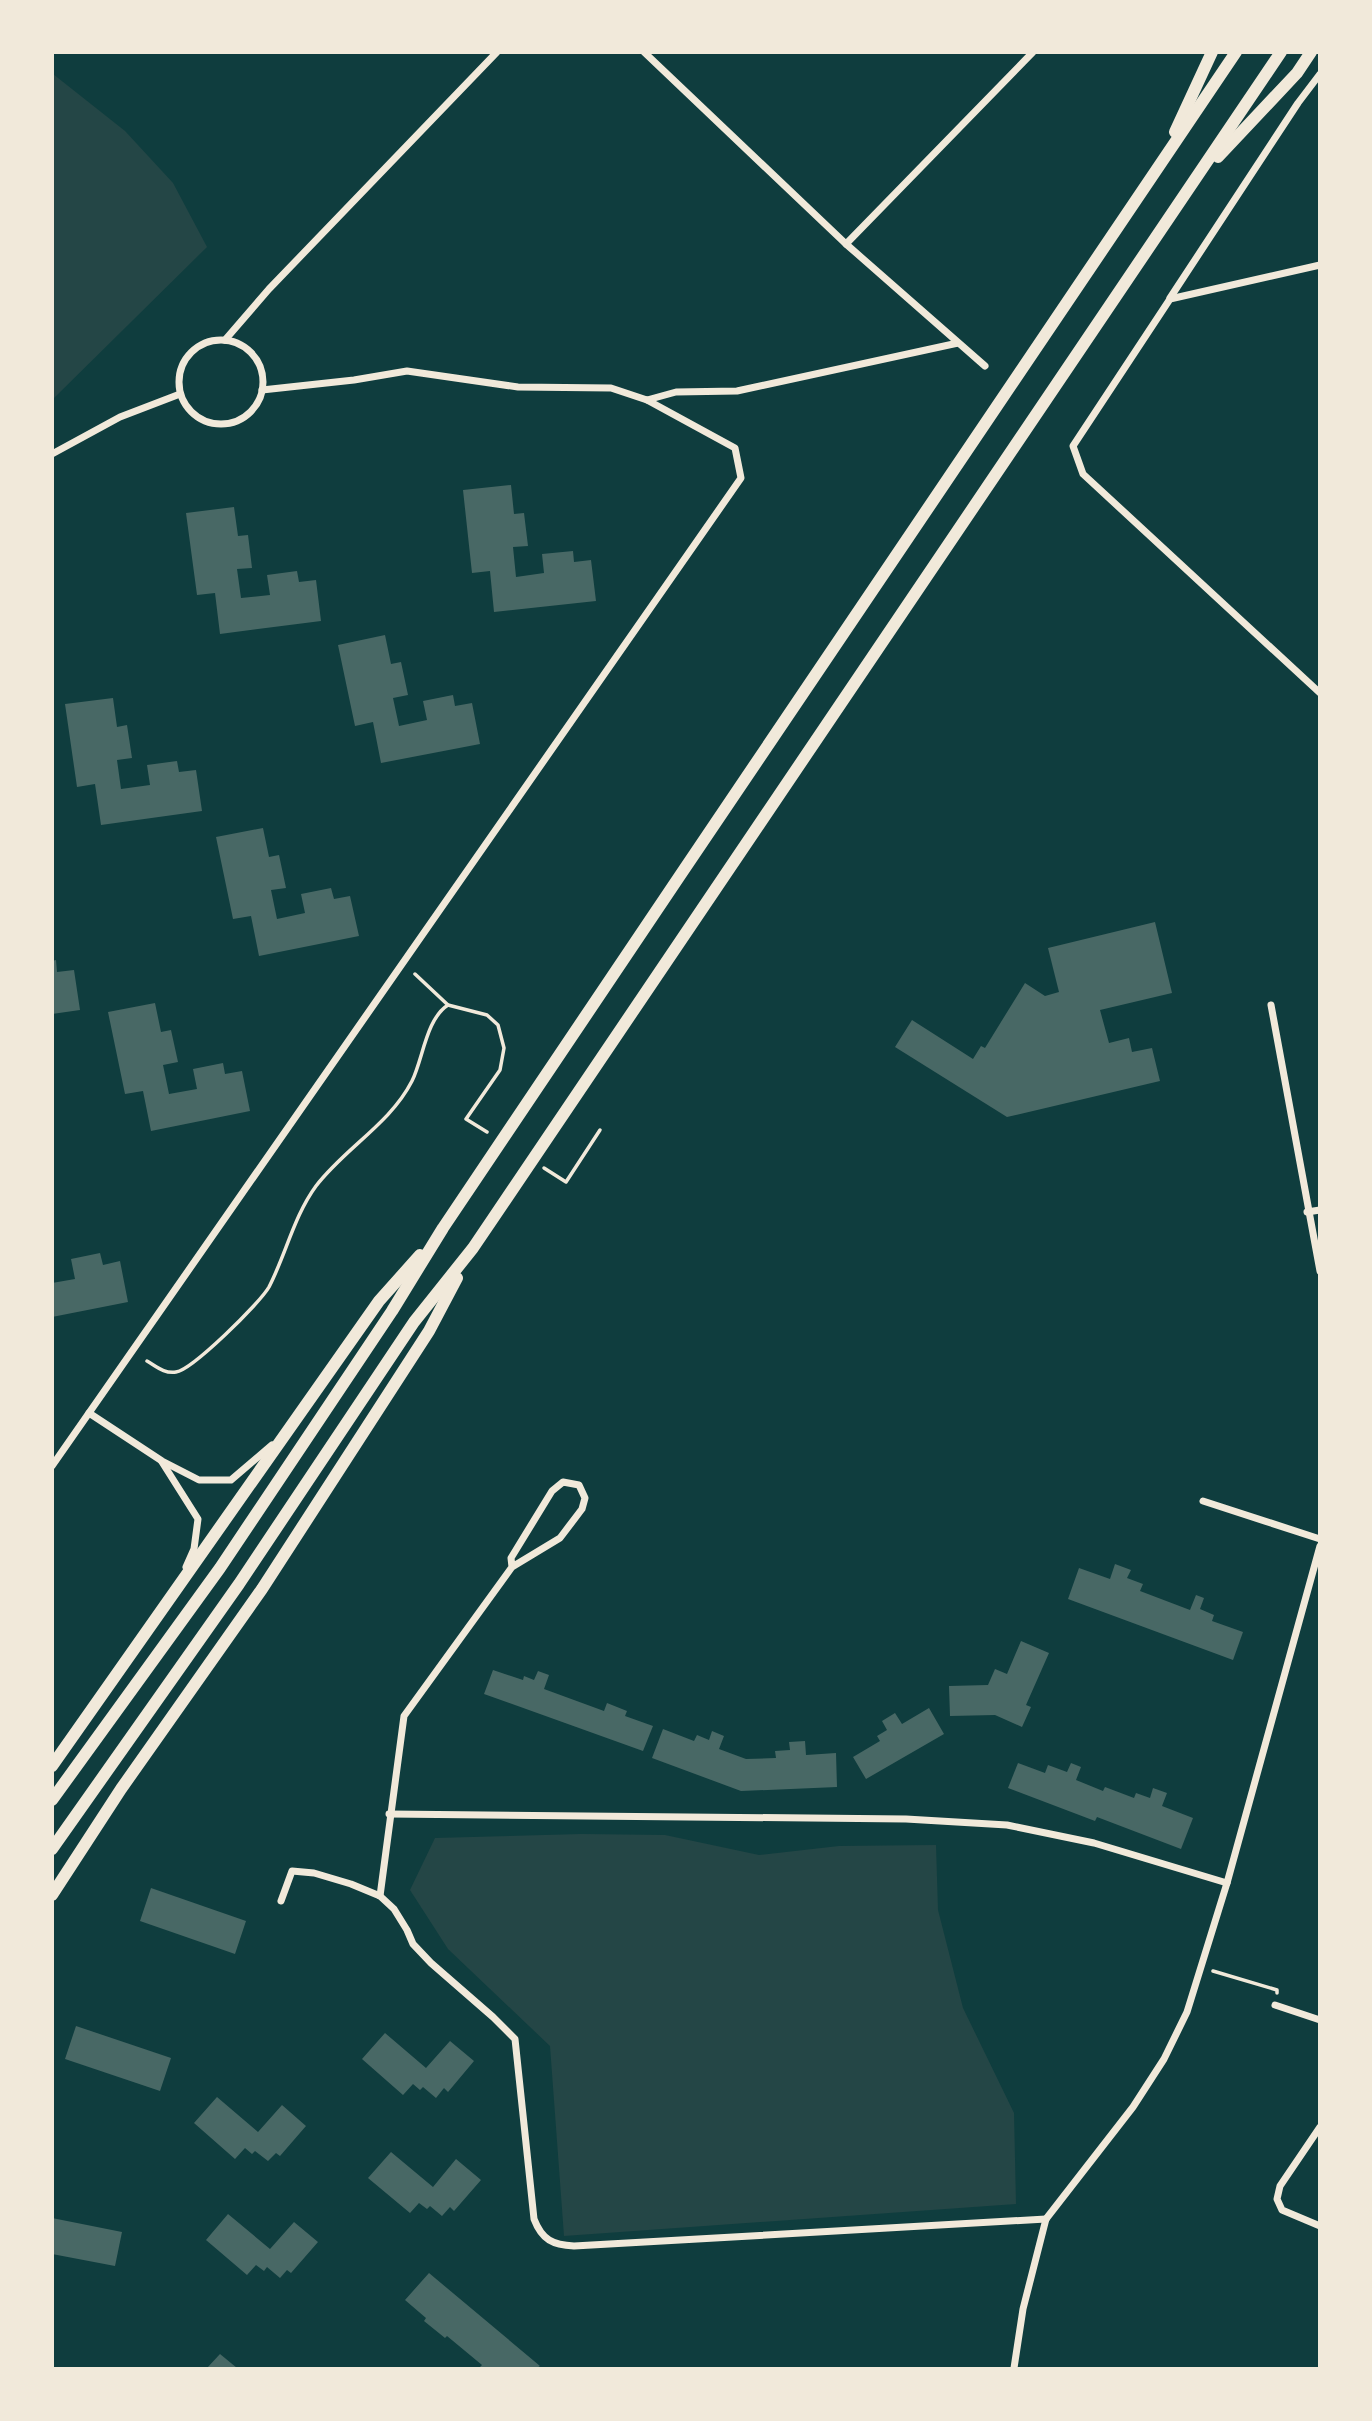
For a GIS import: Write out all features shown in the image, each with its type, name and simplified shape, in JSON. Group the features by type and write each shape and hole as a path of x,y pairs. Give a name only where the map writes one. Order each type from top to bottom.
{"main road":[{"path":"1159,167 1212,52"},
{"path":"52,1800 220,1568 393,1311 443,1228 1236,52"},
{"path":"52,1849 239,1584 414,1322 473,1248 1280,52"},
{"path":"1191,185 1297,73 1311,52"},
{"path":"52,1766 379,1301 443,1228"},
{"path":"52,1895 121,1788 270,1577 429,1331 473,1248"}],"street":[{"path":"225,340 269,289 497,52"},
{"path":"644,52 846,244 985,366"},
{"path":"846,244 1033,52"},
{"path":"1320,74 1298,103 1073,446 1083,474 1320,693"},
{"path":"1170,299 1320,265"},
{"path":"225,340 250,351 258,363 262,390 257,404 248,415 236,422 222,424 208,422 196,416 186,406 180,394 178,380 188,355 198,346 225,340"},
{"path":"647,400 676,392 737,391 958,343"},
{"path":"52,1465 741,478 735,448 647,400 611,388 518,387 407,371 262,390"},
{"path":"52,454 120,417 180,394"},
{"path":"1271,1005 1320,1271"},
{"path":"1307,1212 1320,1210"},
{"path":"89,1413 162,1461 199,1480 231,1480 286,1434"},
{"path":"162,1461 198,1519 194,1549 169,1601"},
{"path":"380,1896 404,1716 512,1567 560,1538 582,1509 585,1498 579,1485 563,1482 552,1491 511,1558 512,1567"},
{"path":"1203,1501 1320,1539"},
{"path":"1014,2368 1023,2309 1046,2219 1133,2107 1164,2059 1188,2012 1227,1883 1320,1546"},
{"path":"389,1814 906,1819 1007,1825 1094,1843 1227,1883"},
{"path":"281,1901 292,1871 314,1873 380,1896 401,1919 413,1944 515,2039 534,2219 544,2238 554,2244 574,2246 1046,2219"},
{"path":"1275,2005 1320,2020"},
{"path":"1320,2127 1280,2186 1277,2199 1282,2210 1288,2214 1320,2226"}],"path":[{"path":"415,974 448,1005 487,1015 498,1025 504,1048 500,1070 466,1119"},
{"path":"147,1361 163,1371 176,1372 190,1365 259,1302 306,1201 338,1161 390,1114 412,1080 440,1010 448,1005"},
{"path":"566,1182 600,1130"},
{"path":"1203,1967 1277,1990 1275,2005"}],"shaded area":[{"path":"53,74 125,131 173,183 207,247 53,399"},
{"path":"665,1835 759,1855 839,1846 936,1845 938,1910 963,2008 1014,2113 1016,2204 564,2236 550,2046 448,1949 410,1890 435,1838"}],"building":[{"path":"511,485 514,514 524,513 528,546 513,547 516,577 544,573 542,554 573,551 574,562 591,560 596,601 494,612 490,571 472,573 463,490"},
{"path":"234,507 238,536 248,535 252,568 237,569 241,598 270,595 267,575 297,571 299,582 316,580 321,621 220,634 215,593 197,595 186,513"},
{"path":"385,635 391,664 401,662 408,695 393,698 399,726 427,720 423,701 453,695 455,706 472,703 480,744 381,763 373,722 355,726 338,645"},
{"path":"113,698 117,727 127,725 132,758 117,760 121,789 150,785 147,765 177,761 179,772 196,770 202,811 101,825 95,784 77,787 65,704"},
{"path":"263,828 269,857 279,855 286,888 271,890 277,919 305,913 301,894 331,888 334,899 350,896 359,936 259,956 251,916 233,919 216,837"},
{"path":"1155,922 1172,993 1100,1010 1109,1043 1129,1038 1132,1052 1152,1048 1160,1081 1007,1117 895,1047 912,1020 973,1059 981,1046 985,1048 1025,983 1045,996 1059,992 1048,948"},
{"path":"56,960 57,972 74,970 80,1010 52,1014 52,961"},
{"path":"155,1003 161,1032 171,1030 178,1062 163,1065 169,1094 197,1089 193,1069 223,1063 225,1074 242,1071 250,1111 151,1131 143,1091 125,1094 108,1012"},
{"path":"100,1253 103,1265 120,1261 128,1302 52,1317 52,1283 75,1279 71,1259"},
{"path":"1115,1564 1131,1570 1127,1578 1143,1584 1140,1591 1190,1610 1196,1595 1204,1598 1200,1609 1214,1615 1212,1621 1243,1632 1233,1660 1068,1599 1079,1568 1110,1579"},
{"path":"1021,1641 1049,1653 1026,1705 1031,1707 1022,1727 995,1715 950,1716 949,1686 988,1685 995,1669 1007,1674"},
{"path":"493,1670 523,1680 524,1676 534,1680 538,1671 549,1675 544,1689 604,1711 607,1703 627,1711 625,1716 653,1726 643,1751 484,1694"},
{"path":"929,1708 944,1734 866,1779 853,1757 880,1741 877,1736 887,1730 882,1721 895,1713 902,1724"},
{"path":"663,1729 694,1741 697,1735 709,1740 712,1731 724,1736 719,1749 746,1759 776,1758 775,1751 790,1750 789,1742 805,1741 806,1755 836,1753 837,1787 741,1791 652,1758"},
{"path":"1018,1763 1045,1773 1048,1765 1067,1772 1071,1763 1081,1767 1076,1780 1103,1791 1105,1787 1134,1798 1136,1793 1150,1798 1153,1788 1167,1793 1162,1806 1193,1818 1181,1849 1097,1817 1095,1821 1008,1788"},
{"path":"151,1888 246,1921 235,1954 140,1921"},
{"path":"76,2026 171,2058 160,2091 65,2059"},
{"path":"385,2033 426,2068 450,2041 474,2061 448,2092 444,2088 436,2098 423,2087 420,2090 413,2084 403,2095 362,2059"},
{"path":"217,2097 258,2132 282,2105 306,2126 280,2156 276,2153 268,2161 255,2151 252,2154 245,2148 235,2159 194,2123"},
{"path":"391,2152 433,2187 456,2159 481,2180 454,2211 450,2207 442,2216 430,2206 427,2209 419,2203 410,2213 368,2178"},
{"path":"228,2214 270,2249 294,2222 318,2242 291,2273 287,2270 280,2278 267,2267 264,2271 256,2265 247,2275 206,2240"},
{"path":"52,2218 122,2232 115,2266 52,2254"},
{"path":"429,2273 540,2366 482,2368 482,2365 447,2336 445,2338 424,2321 426,2318 405,2300"},
{"path":"220,2354 237,2368 207,2368"}]}
